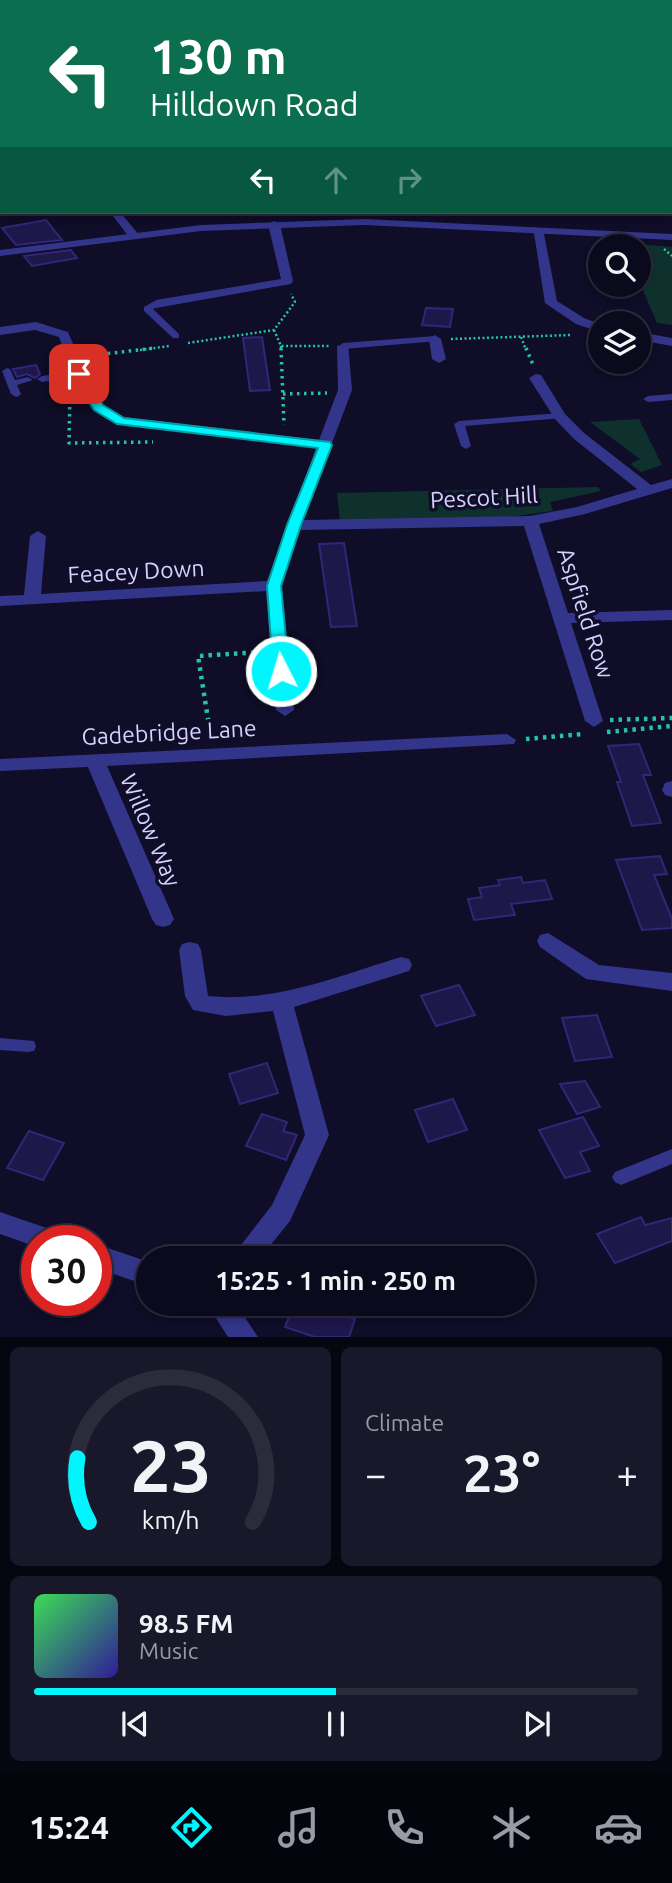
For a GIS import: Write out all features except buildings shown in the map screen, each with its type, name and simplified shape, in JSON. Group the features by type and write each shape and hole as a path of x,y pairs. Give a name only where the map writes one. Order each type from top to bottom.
{"street":[{"path":"117,214 133,234"},
{"path":"0,253 133,234 365,217 672,237"},
{"path":"156,304 286,281 274,224"},
{"path":"537,229 551,303 588,323"},
{"path":"0,331 36,326 64,335 79,374 98,408 121,421 325,445"},
{"path":"651,338 672,342"},
{"path":"435,339 439,359"},
{"path":"285,710 274,586 344,393 344,346"},
{"path":"536,378 559,416 579,436 647,489"},
{"name":"Pescot Hill","path":"294,525 530,521 580,511 672,483"},
{"name":"Aspfield Row","path":"530,521 594,721"},
{"path":"32,600 38,536"},
{"name":"Feacey Down","path":"0,601 274,586"},
{"path":"561,618 672,615"},
{"name":"Gadebridge Lane","path":"0,765 508,740"},
{"name":"Willow Way","path":"95,760 163,919"},
{"path":"548,941 594,973 672,982"},
{"path":"190,950 196,996 201,1004 221,1008 281,1000 401,965"},
{"path":"254,1246 281,1213 317,1135 281,1000"},
{"path":"0,1223 21,1230"},
{"path":"112,1261 136,1270"},
{"path":"229,1316 244,1337"}],"lane":[{"path":"156,304 147,309 176,336"},
{"path":"344,346 360,342 435,339"},
{"path":"7,371 16,394"},
{"path":"42,379 79,374"},
{"path":"12,383 28,380"},
{"path":"648,399 672,397"},
{"path":"466,446 460,424 559,416"},
{"path":"0,1044 28,1046"},
{"path":"621,1177 672,1156"}],"path":[{"path":"466,0 516,0"},
{"path":"284,440 281,346 274,330 295,302 286,281"},
{"path":"435,339 574,335"},
{"path":"521,337 536,378"},
{"path":"281,346 344,346"},
{"path":"283,394 344,393"},
{"path":"225,740 211,741 198,656 278,652"},
{"path":"594,721 672,718"}],"green space":[{"path":"651,245 672,247 672,325 657,323 646,297 651,297"},
{"path":"639,419 662,465 641,472 630,464 640,459 590,422"},
{"path":"598,487 601,491 550,502 553,511 501,518 340,521 337,493"}],"route":[{"path":"79,374 98,408 121,421 325,445 274,586 281,671"}]}
